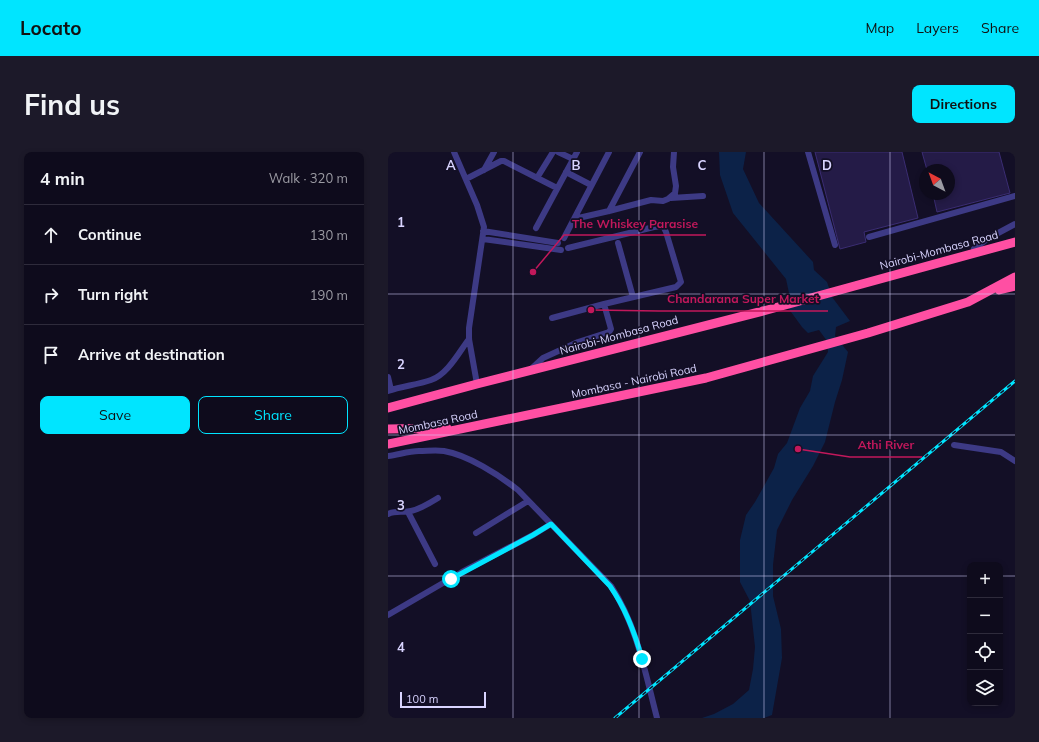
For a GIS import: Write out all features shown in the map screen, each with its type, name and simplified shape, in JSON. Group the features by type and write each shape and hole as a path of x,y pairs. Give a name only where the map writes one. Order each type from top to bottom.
{"highway":[{"path":"947,261 974,249 1015,236"},
{"name":"Nairobi-Mombasa Road","path":"477,384 767,310 1015,242"},
{"path":"980,296 1015,277"},
{"path":"980,296 1015,286"},
{"name":"Mombasa - Nairobi Road","path":"492,423 596,400 687,383 868,333 968,302 980,296"},
{"path":"388,408 477,384"},
{"name":"Mombasa Road","path":"388,444 492,423"},
{"path":"388,429 470,428"}],"street":[{"path":"454,152 481,215 483,231 469,328 469,338 477,384"},
{"path":"484,170 494,152"},
{"path":"537,178 553,152"},
{"path":"558,152 573,159"},
{"path":"536,228 577,152"},
{"path":"558,243 564,238 608,152"},
{"path":"609,211 640,152"},
{"path":"671,198 675,193 676,186 674,152"},
{"path":"808,152 835,245"},
{"path":"466,180 504,161 557,188"},
{"path":"566,172 591,185"},
{"path":"574,219 651,200 665,201 671,198 703,196"},
{"path":"869,237 1015,196"},
{"path":"974,249 987,239 1015,224"},
{"path":"483,239 566,250 568,248 663,226 681,282 676,287 552,318"},
{"path":"483,231 558,243"},
{"path":"564,238 568,241 568,248"},
{"path":"558,243 561,250"},
{"path":"618,243 633,297"},
{"path":"530,371 543,358 578,342 609,332 611,329 604,304"},
{"path":"388,377 390,390 432,379 442,373 469,338"},
{"path":"954,445 1001,452 1015,461"},
{"path":"388,456 417,451 444,452 459,456 506,481 528,501 610,586 617,596 629,618 638,644 657,718"},
{"path":"388,514 397,511 408,512 438,498"},
{"path":"476,533 528,501"},
{"path":"408,512 434,564"},
{"path":"388,615 462,572 551,524"}],"water":[{"path":"719,152 746,152 743,169 759,203 813,262 814,270 827,282 832,297 850,321 836,327 835,336 848,352 825,442 777,530 773,565 773,596 781,629 782,658 772,715 764,718 702,718 714,714 733,704 749,690 755,647 750,601 740,582 740,540 746,515 774,468 778,454 787,443 800,408 810,391 813,376 828,352 827,341 819,330 808,333 783,301 789,293 786,279 733,213 720,175"}],"building":[{"path":"815,152 902,152 918,218 864,232 866,242 840,249"},
{"path":"922,152 999,152 1010,193 937,212 934,200 955,200 955,164 925,164"}],"railway":[{"path":"615,718 1015,381"}],"place":[{"name":"The Whiskey Parasise","path":"533,272"},
{"name":"Chandarana Super Market","path":"591,310"},
{"name":"Athi River","path":"798,449"}],"route":[{"path":"451,579 551,524 610,586 617,596 629,618 642,659"}]}
